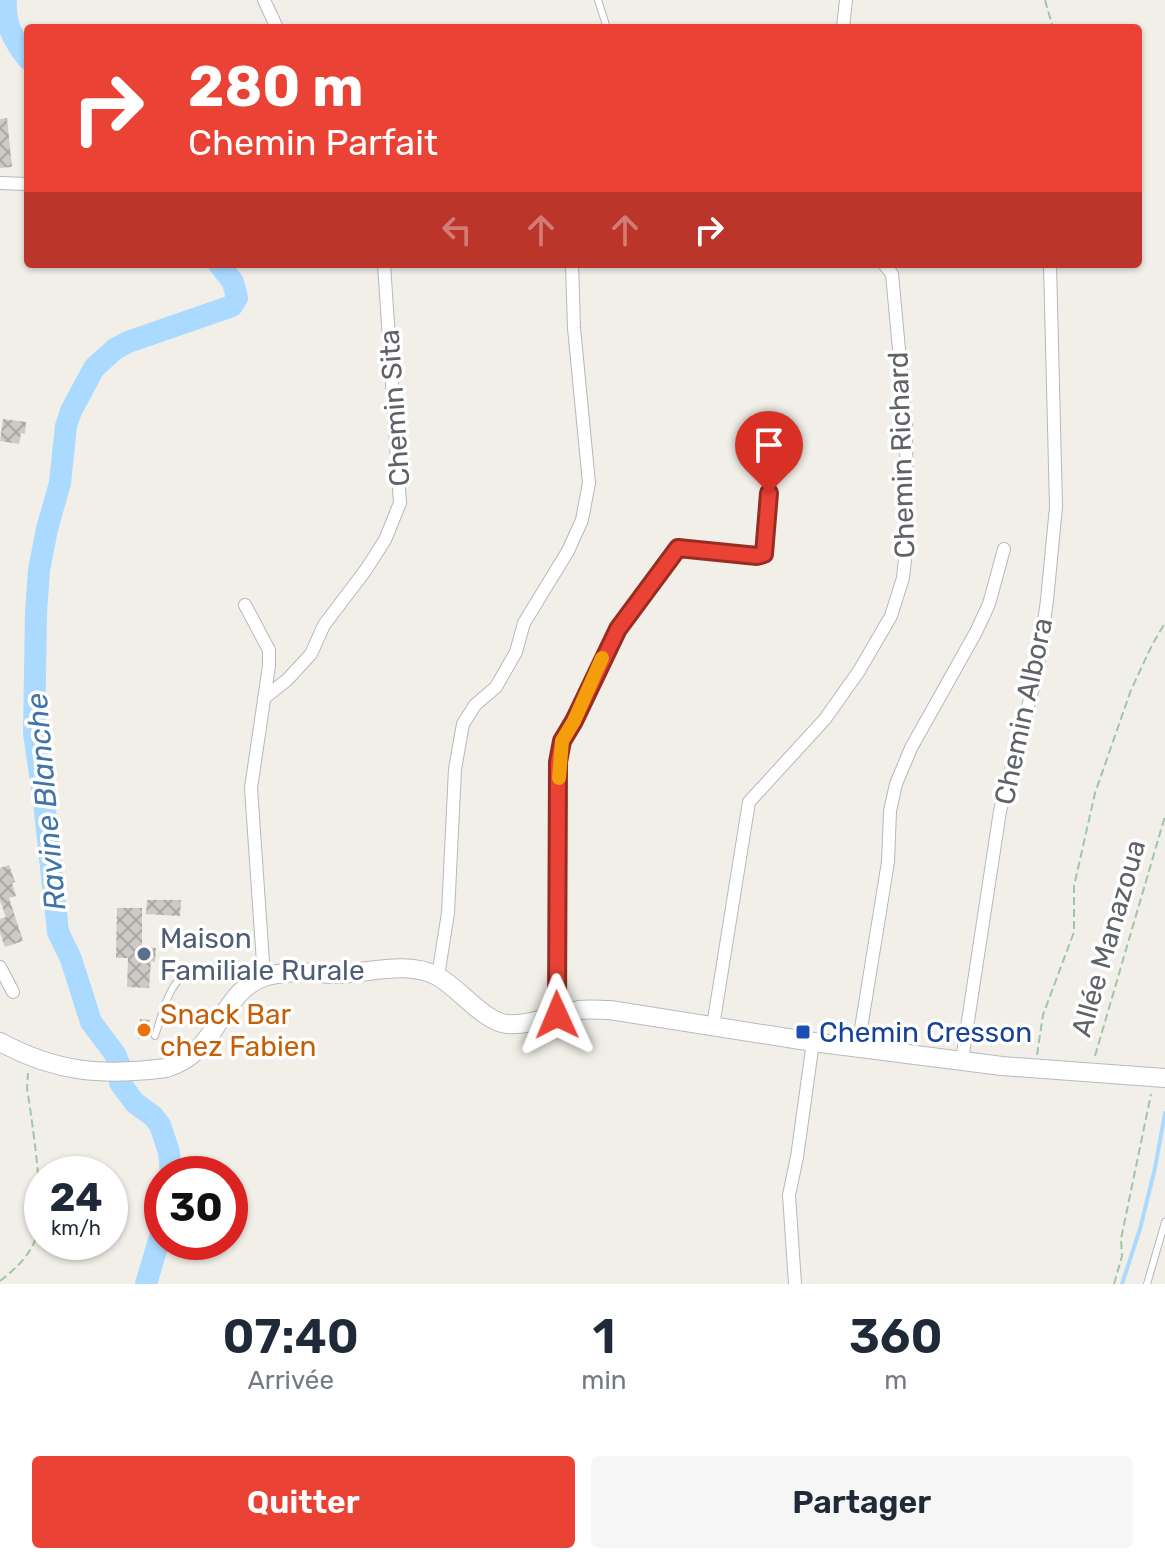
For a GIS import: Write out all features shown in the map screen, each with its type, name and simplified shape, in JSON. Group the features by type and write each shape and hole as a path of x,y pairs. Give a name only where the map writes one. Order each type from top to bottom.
{"main road":[{"path":"0,1042 40,1062 81,1071 152,1070 179,1064 197,1053 230,1005 257,981 307,971 333,974 407,969 438,976 491,1017 506,1024 584,1010 610,1010 813,1042 1035,1068 1160,1078"}],"street":[{"path":"264,0 275,24"},
{"path":"843,24 846,0"},
{"path":"0,183 24,184"},
{"name":"Chemin Sita","path":"264,698 287,680 311,654 324,625 385,540 400,503 384,268"},
{"path":"438,976 448,913 455,769 463,724 475,705 496,687 516,652 524,623 568,551 582,520 589,483 574,328 572,268"},
{"name":"Chemin Richard","path":"713,1026 749,802 825,719 859,671 891,616 903,578 907,540 906,425 892,274 887,268"},
{"name":"Chemin Albora","path":"962,1060 1000,811 1037,673 1047,600 1056,507 1050,268"},
{"path":"557,1015 558,762 562,741 618,629 678,548 757,556 764,554 771,463"},
{"path":"858,1047 888,862 890,811 896,784 911,748 989,604 1004,549"},
{"path":"245,605 269,650 251,788 257,981"},
{"path":"0,967 13,992"},
{"path":"795,1284 789,1195 813,1042"}],"lane":[{"path":"598,0 606,24"},
{"path":"155,1036 169,993 181,977 197,969 237,968 257,981"},
{"path":"1147,1284 1165,1222"}],"path":[{"path":"1045,0 1052,24"},
{"path":"1035,1068 1043,1015 1074,932 1074,886 1095,793 1131,690 1165,623"},
{"name":"Allée Manazoua","path":"1090,1072 1165,816"},
{"path":"0,1281 21,1263 37,1236 38,1193 27,1088 29,1057"},
{"path":"1114,1284 1122,1256 1121,1239 1160,1078"}],"building":[{"path":"7,118 12,167 0,168 0,119"},
{"path":"3,419 26,422 25,434 21,433 19,444 0,441"},
{"path":"9,865 16,896 9,898 23,941 5,947 0,933 0,919 6,917 0,901 0,868"},
{"path":"147,900 181,900 180,916 146,914"},
{"path":"117,908 142,908 142,947 156,948 155,962 151,961 149,988 127,987 128,958 116,958"},
{"path":"140,1019 150,1020 148,1039 138,1039"}],"waterway":[{"name":"Ravine Blanche","path":"6,0 11,32 24,54"},
{"name":"Ravine Blanche","path":"169,1156 160,1125 135,1103 120,1083 120,1066 115,1054 91,1022 71,959 58,932 34,733 36,613 39,570 60,483 66,426 94,368 128,342 232,306 237,298 233,282 222,268"},
{"path":"1122,1284 1140,1229 1165,1113"},
{"name":"Ravine Blanche","path":"146,1284 153,1260"}],"slow traffic":[{"path":"559,778 562,741 602,658"}],"place":[{"name":"Maison Familiale Rurale","path":"144,954"},
{"name":"Snack Bar chez Fabien","path":"144,1030"},
{"name":"Chemin Cresson","path":"803,1032"}],"route":[{"path":"557,1015 558,762 562,741 618,629 673,553 678,548 757,556 764,554 769,493"}]}
